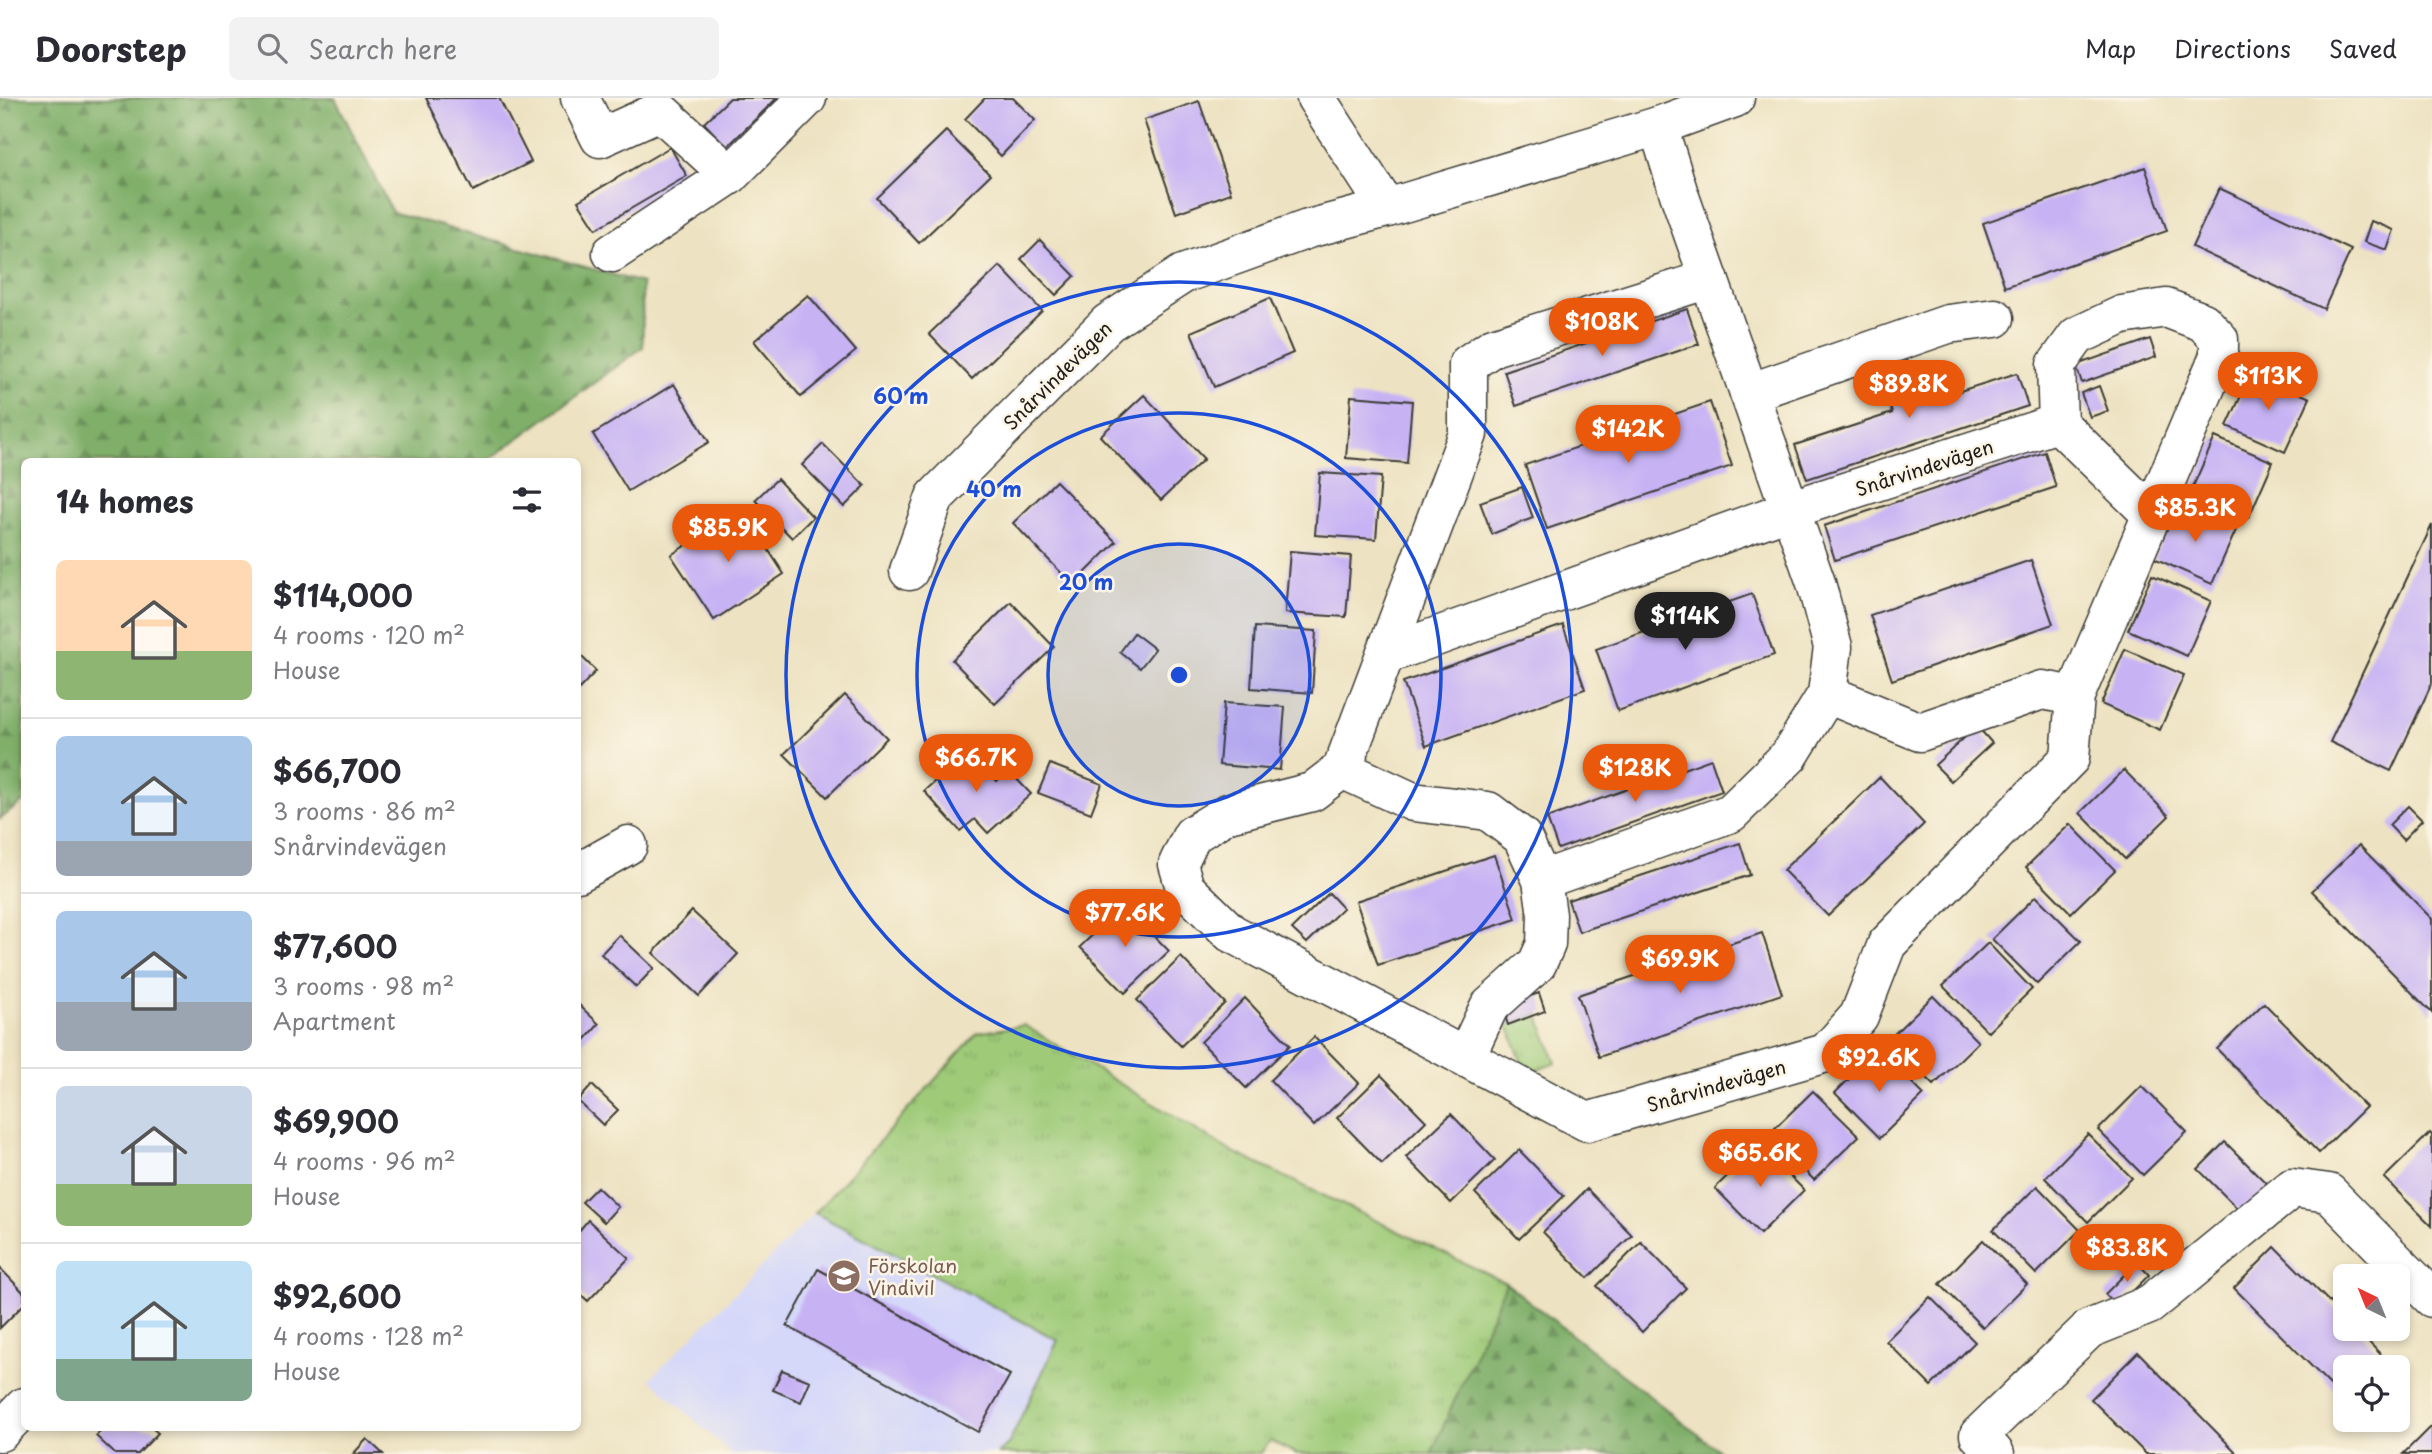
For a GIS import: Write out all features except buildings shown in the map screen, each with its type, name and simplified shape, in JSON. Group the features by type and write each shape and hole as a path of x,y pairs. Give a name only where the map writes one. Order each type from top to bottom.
{"street":[{"path":"580,98 600,138 660,111 730,175"},
{"path":"612,253 730,175 807,98"},
{"path":"1316,98 1387,208"},
{"name":"Snårvindevägen","path":"909,570 936,497 1108,323 1183,274 1308,229 1387,208 1658,126 1735,98"},
{"path":"1542,880 1731,813 1789,757 1827,694 1833,647 1816,583 1658,126"},
{"path":"1465,1058 1489,1007 1537,964 1546,944 1547,915 1542,880 1522,837 1488,811 1413,802 1342,769 1468,434 1468,364 1493,347 1709,279"},
{"name":"Snårvindevägen","path":"1342,769 1312,792 1228,813 1192,835 1178,864 1185,888 1231,933 1587,1122 1826,1053 1859,1016 1887,944 2070,758 2075,696 2219,356 2219,339 2203,322 2166,309 2122,315 2077,336 2056,365 2058,423 1789,510 1385,655"},
{"path":"1749,393 1948,324 1995,318"},
{"path":"2058,423 2151,515"},
{"path":"1827,694 1920,732 2042,690 2075,696"},
{"path":"581,871 628,845"},
{"path":"1995,1454 1979,1435 2089,1329 2149,1305 2292,1188 2329,1193 2432,1298"},
{"path":"0,1432 21,1410"}],"shaded area":[{"name":"Förskolan Vindivil","path":"815,1213 1058,1340 1009,1443 998,1454 731,1454 650,1379"}],"green space":[{"path":"0,98 335,98 392,212 642,283 643,347 491,458 21,458 21,803 0,819"},
{"path":"1538,1013 1556,1063 1526,1074 1508,1025"},
{"path":"1024,1025 1229,1150 1506,1283 1431,1454 1297,1454 1270,1441 1260,1454 998,1454 1009,1443 1058,1340 815,1213 977,1033"},
{"path":"1506,1283 1723,1454 1431,1454"}],"place":[{"name":"Förskolan Vindivil","path":"844,1276"}]}
